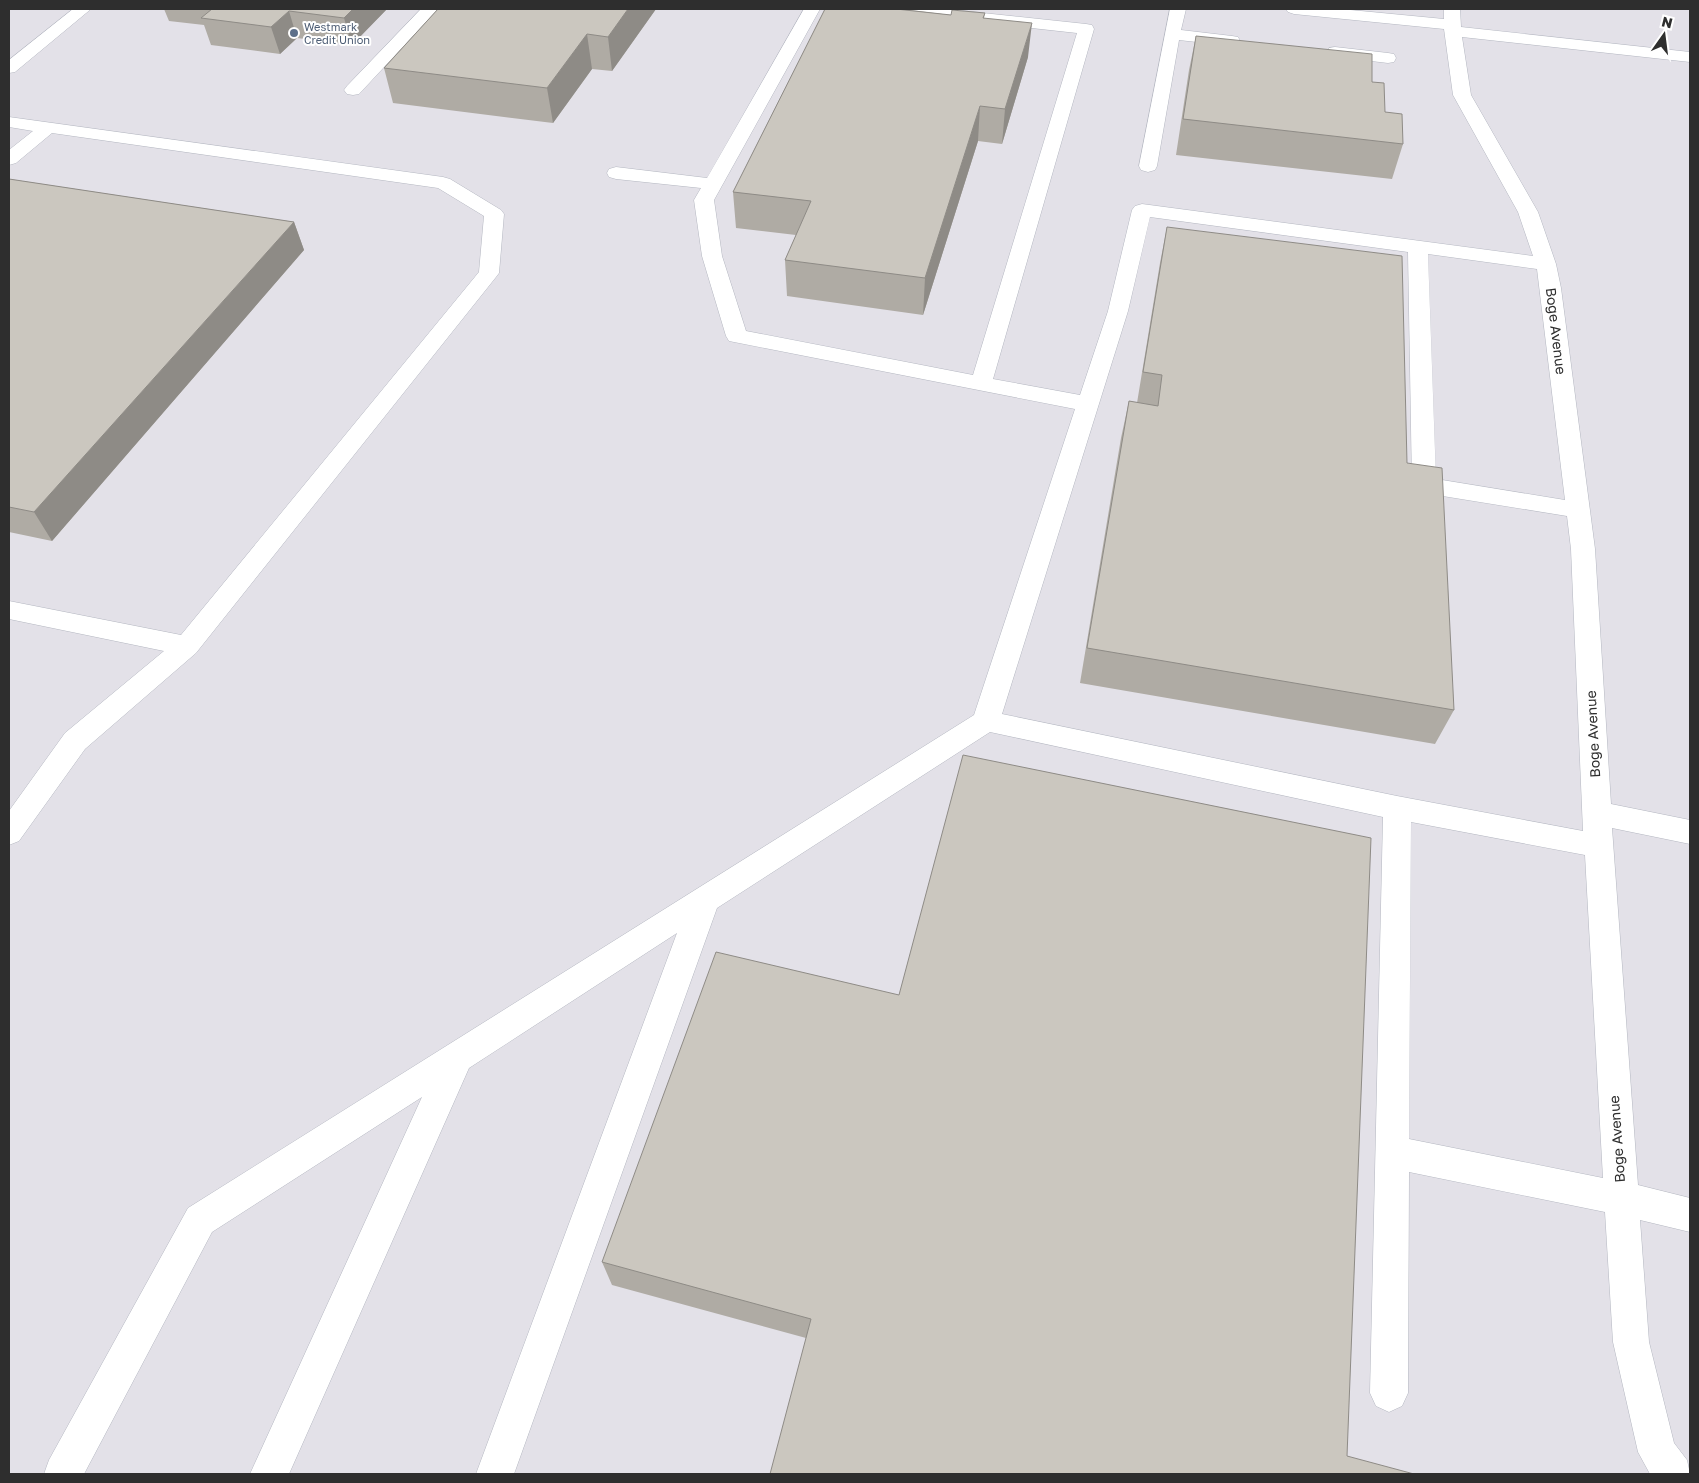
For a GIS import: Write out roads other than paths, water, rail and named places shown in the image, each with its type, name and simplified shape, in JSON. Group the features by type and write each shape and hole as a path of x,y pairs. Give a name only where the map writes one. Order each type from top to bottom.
{"street":[{"path":"9,68 83,9"},
{"path":"352,90 430,9"},
{"path":"812,9 704,200 712,256 737,336 1088,404"},
{"path":"902,9 1086,28 981,383"},
{"path":"1148,166 1178,9"},
{"path":"1294,9 1452,22 1690,57"},
{"name":"Boge Avenue","path":"1452,22 1462,95 1528,212 1546,264 1583,549 1620,1198 1631,1342 1658,1452 1673,1474"},
{"path":"1172,34 1251,43"},
{"path":"1319,51 1388,58"},
{"path":"9,122 443,183 494,214 489,274 187,646 75,741 9,833"},
{"path":"9,158 49,127"},
{"path":"616,173 713,184"},
{"path":"63,1474 200,1220 986,721 1118,311 1142,210 1546,264"},
{"path":"1418,247 1424,485 1578,510"},
{"path":"9,610 187,646"},
{"path":"986,721 1398,808 1599,846"},
{"path":"1389,1393 1398,808"},
{"path":"1597,813 1690,832"},
{"path":"495,1474 705,899"},
{"path":"269,1474 457,1057"},
{"path":"1392,1152 1690,1214"}],"place":[{"name":"Westmark Credit Union","path":"294,33"}]}
